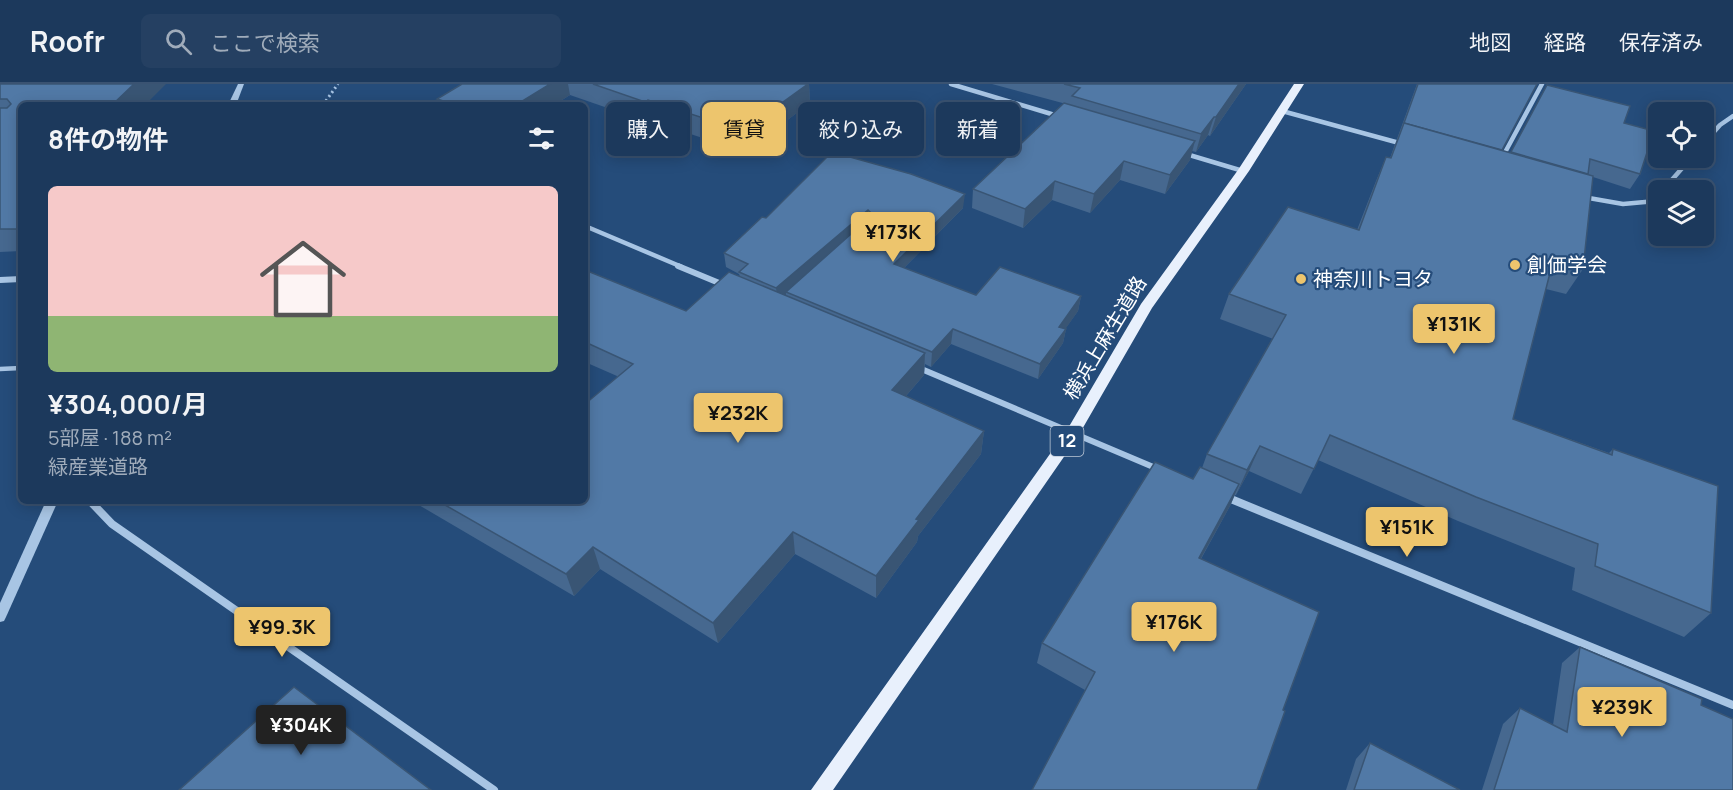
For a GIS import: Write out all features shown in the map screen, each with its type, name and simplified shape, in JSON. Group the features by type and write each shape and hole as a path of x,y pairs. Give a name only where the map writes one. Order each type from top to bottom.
{"main road":[{"name":"横浜上麻生道路","path":"822,790 1072,434 1146,307 1243,171 1299,84"}],"street":[{"path":"233,102 241,84"},
{"path":"951,84 1063,117"},
{"path":"1501,160 1542,84"},
{"path":"1282,111 1406,145"},
{"path":"1714,132 1733,116"},
{"path":"1175,151 1243,171"},
{"path":"1672,180 1682,168"},
{"path":"1572,194 1623,204 1648,202"},
{"path":"588,227 735,290"},
{"path":"0,280 18,279"},
{"path":"909,364 1171,474"},
{"path":"1215,492 1733,705"},
{"path":"0,617 51,504"},
{"path":"93,504 112,524 494,790"}],"lane":[{"path":"0,369 18,368"}],"path":[{"path":"325,102 338,84"}],"building":[{"path":"0,84 134,84 115,102 18,102 18,229 0,229 0,108 7,108 11,104 7,99 0,99"},
{"path":"462,84 550,84 521,102 446,102 437,99"},
{"path":"593,84 808,84 783,102 702,102 702,118 690,114 690,102 648,100 645,102"},
{"path":"1064,84 1239,84 1201,134 1072,96 1080,88"},
{"path":"1418,84 1537,84 1502,150 1404,123"},
{"path":"1547,85 1630,106 1624,123 1648,129 1648,149 1640,174 1590,159 1588,174 1511,152"},
{"path":"1064,103 1195,141 1170,175 1124,161 1094,194 1055,181 1025,209 973,189 1008,156 1020,156 1020,145"},
{"path":"1404,123 1593,176 1583,269 1553,261 1513,419 1612,455 1613,449 1718,486 1711,613 1595,566 1598,544 1476,497 1330,435 1314,469 1260,446 1247,470 1207,454 1286,315 1229,294 1288,207 1359,230 1386,157 1391,158"},
{"path":"828,156 846,156 911,174 965,194 894,264 976,295 1000,267 1081,296 1059,327 1066,329 1040,364 953,329 932,352 786,292 870,217 871,213 868,210 776,288 739,272 748,264 724,253 762,217 766,218"},
{"path":"588,271 686,311 729,272 925,353 892,390 984,431 916,519 919,520 876,576 793,532 713,623 593,547 566,574 443,504 588,504 588,402 633,364 588,343"},
{"path":"1155,462 1193,479 1200,467 1239,484 1199,558 1319,612 1257,790 1032,790 1095,672 1042,643"},
{"path":"1580,647 1702,699 1701,705 1733,719 1733,790 1494,790 1520,708 1567,732"},
{"path":"294,687 431,790 179,790"},
{"path":"1370,743 1460,790 1354,790"}],"place":[{"name":"創価学会","path":"1515,265"},
{"name":"神奈川トヨタ","path":"1301,279"}]}
